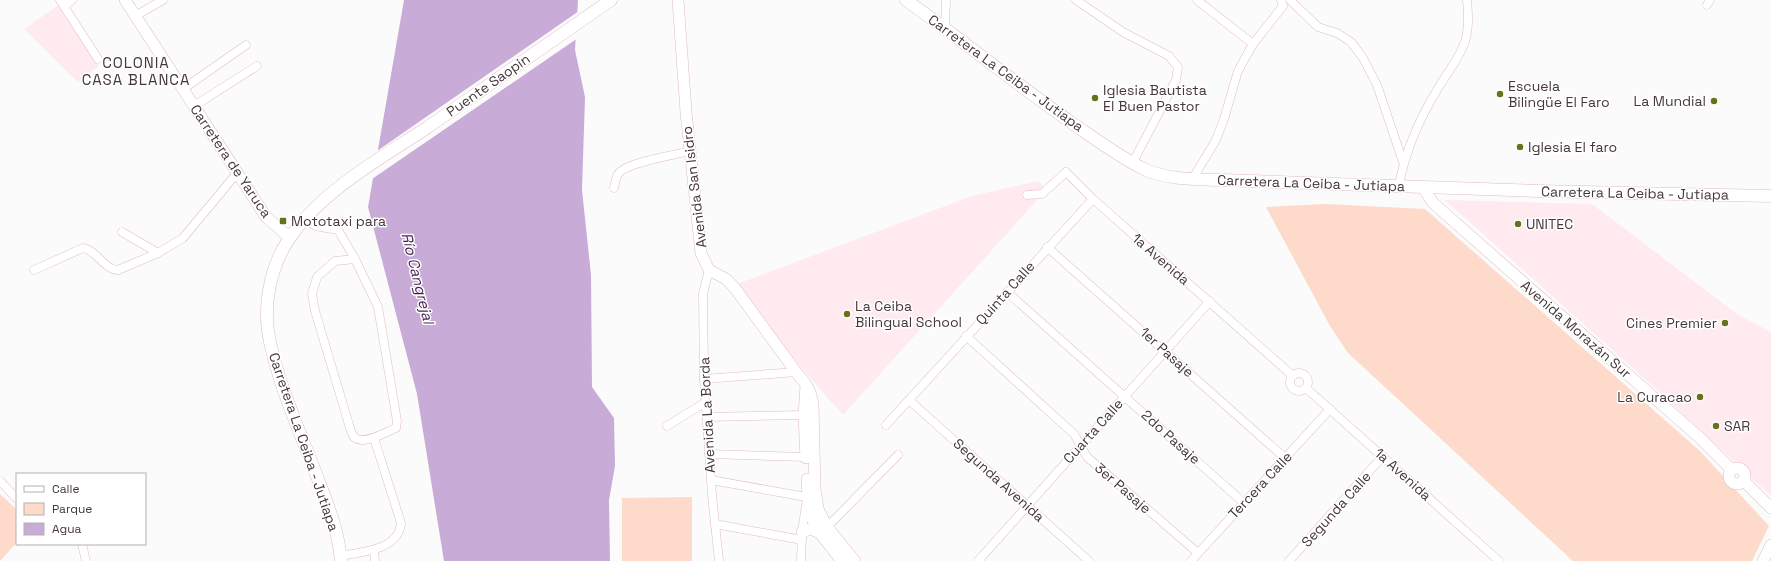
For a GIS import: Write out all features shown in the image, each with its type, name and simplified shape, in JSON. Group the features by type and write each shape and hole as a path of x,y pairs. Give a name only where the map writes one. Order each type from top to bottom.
{"main road":[{"name":"Puente Saopin","path":"364,170 611,0"},
{"name":"Carretera La Ceiba - Jutiapa","path":"906,0 1039,100 1144,169 1158,174 1194,178 1538,191 1771,196"},
{"name":"Carretera La Ceiba - Jutiapa","path":"341,558 330,510 278,375 269,340 267,315 271,285 278,259 290,238 306,218 324,200 364,170"}],"street":[{"path":"72,0 62,3 98,59"},
{"name":"Carretera de Yaruca","path":"125,0 266,217 290,238"},
{"path":"135,16 163,0"},
{"name":"Avenida San Isidro","path":"678,0 690,151 702,253 709,270"},
{"path":"945,28 946,0"},
{"path":"1076,0 1123,32 1169,56 1178,67 1176,80 1133,162"},
{"path":"1197,0 1253,44"},
{"path":"1194,178 1216,140 1224,119 1238,71 1253,44 1283,6 1282,0"},
{"path":"1290,0 1318,27 1337,33 1351,42 1363,58 1377,84 1403,162"},
{"path":"1399,186 1403,162 1437,90 1465,47 1468,31 1467,0"},
{"path":"183,90 246,45"},
{"path":"194,106 257,66"},
{"path":"614,188 618,174 625,168 652,159 690,151"},
{"name":"1a Avenida","path":"1027,195 1042,194 1066,172 1093,199 1293,376"},
{"path":"34,270 83,248 91,250 108,266 114,269 121,269 158,252 190,231 238,173"},
{"name":"Avenida Morazán Sur","path":"1422,186 1433,203 1694,433 1732,470 1729,474 1731,481 1738,483 1743,480 1771,508"},
{"name":"Quinta Calle","path":"886,425 1047,247 1093,199"},
{"path":"306,218 315,226 338,230 355,258 378,306 397,422 396,428 374,438 359,440 354,436 350,428 315,311 312,294 316,277 335,261 355,258"},
{"path":"122,232 158,252"},
{"name":"1er Pasaje","path":"1047,247 1166,350 1285,458"},
{"path":"709,270 726,279 734,287 796,372 806,382 811,392 813,405 806,457 812,498 802,536 801,561"},
{"name":"Avenida La Borda","path":"709,270 702,294 704,378 711,480 719,561"},
{"name":"2do Pasaje","path":"1007,292 1244,503"},
{"name":"Cuarta Calle","path":"981,560 1080,445 1210,301"},
{"name":"3er Pasaje","path":"966,336 1074,434 1087,457 1198,553"},
{"path":"704,378 796,372"},
{"name":"1a Avenida","path":"1298,374 1304,375 1308,382 1306,388 1301,391 1293,389 1290,384 1293,376 1298,374"},
{"path":"806,382 804,415 809,434 812,498 809,513 855,561"},
{"name":"1a Avenida","path":"1306,388 1499,561"},
{"name":"Segunda Avenida","path":"909,400 1089,561"},
{"path":"667,426 706,402"},
{"name":"Tercera Calle","path":"1191,561 1330,409"},
{"path":"706,417 804,415"},
{"path":"341,558 374,550 395,538 400,532 401,523 374,438"},
{"path":"709,454 806,457"},
{"path":"715,524 802,536 810,529 824,530 898,454"},
{"name":"Segunda Calle","path":"1289,561 1383,456"},
{"path":"711,480 812,498"},
{"path":"0,481 16,497"},
{"path":"824,530 842,561"},
{"path":"82,545 86,561"},
{"path":"1763,561 1771,545"},
{"path":"374,550 375,561"}],"shaded area":[{"path":"59,5 99,66 78,82 24,29"},
{"name":"La Ceiba Bilingual School","path":"1038,181 1047,189 843,415 798,364 737,284 972,196"},
{"path":"1445,200 1592,204 1737,314 1771,332 1771,496 1656,389"}],"green space":[{"path":"1325,204 1425,209 1700,451 1769,526 1752,561 1573,561 1348,353 1330,326 1266,207"},
{"path":"0,494 16,509 16,543 0,561"},
{"path":"692,497 692,561 622,561 622,498"}],"water":[{"name":"Río Cangrejal","path":"404,0 578,0 575,50 585,97 582,190 591,275 592,387 614,418 615,466 609,500 610,561 444,561 417,394 368,207"}],"pier":[{"path":"579,11 578,38 372,179 377,151"}],"place":[{"name":"Escuela Bilingüe El Faro","path":"1500,94"},
{"name":"Iglesia Bautista El Buen Pastor","path":"1095,98"},
{"name":"La Mundial","path":"1714,101"},
{"name":"Iglesia El faro","path":"1520,147"},
{"name":"Mototaxi para","path":"283,221"},
{"name":"UNITEC","path":"1518,224"},
{"name":"La Ceiba Bilingual School","path":"847,314"},
{"name":"Cines Premier","path":"1725,323"},
{"name":"La Curacao","path":"1700,397"},
{"name":"SAR","path":"1716,426"}],"district":[{"name":"COLONIA CASA BLANCA","path":"136,70"}]}
